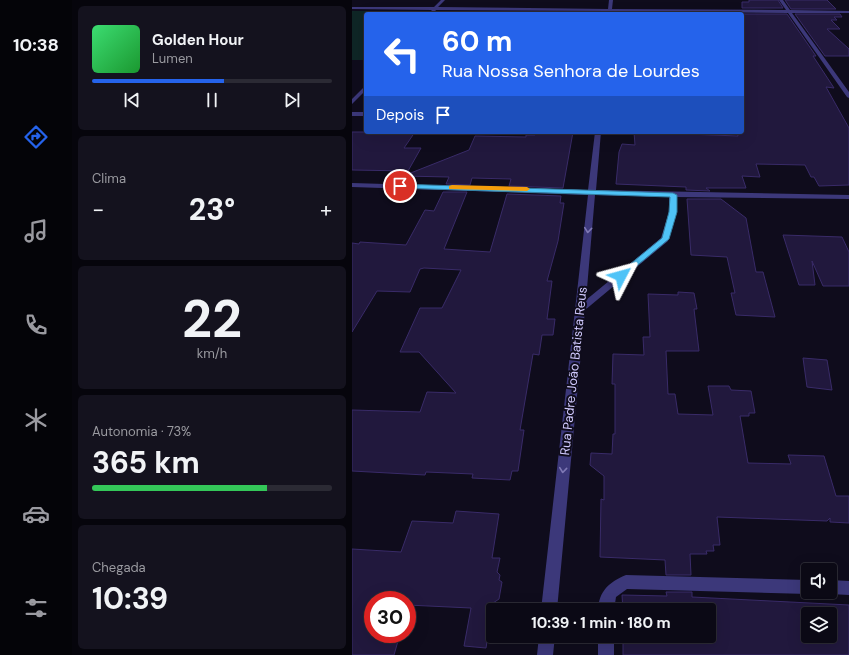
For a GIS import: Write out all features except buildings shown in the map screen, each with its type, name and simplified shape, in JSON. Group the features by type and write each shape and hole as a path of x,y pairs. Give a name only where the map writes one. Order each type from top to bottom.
{"street":[{"path":"434,10 443,0"},
{"path":"610,12 611,0"},
{"path":"781,0 849,96"},
{"path":"352,8 551,12"},
{"path":"744,12 849,12"},
{"path":"352,102 364,88"},
{"path":"352,114 364,114"},
{"name":"Rua Padre João Batista Reus","path":"550,603 598,134"},
{"path":"352,185 592,191 673,195 849,198"},
{"path":"579,310 665,239 673,212 673,195"},
{"path":"606,603 606,599 612,588 626,582 801,586"},
{"path":"837,587 849,588"},
{"path":"545,655 546,643"},
{"path":"606,643 606,655"}],"green space":[{"path":"352,11 422,11 364,12 364,60 352,60"}],"slow traffic":[{"path":"452,187 527,189"}],"route":[{"path":"400,186 592,191 673,195 673,212 665,239 621,276"}]}
